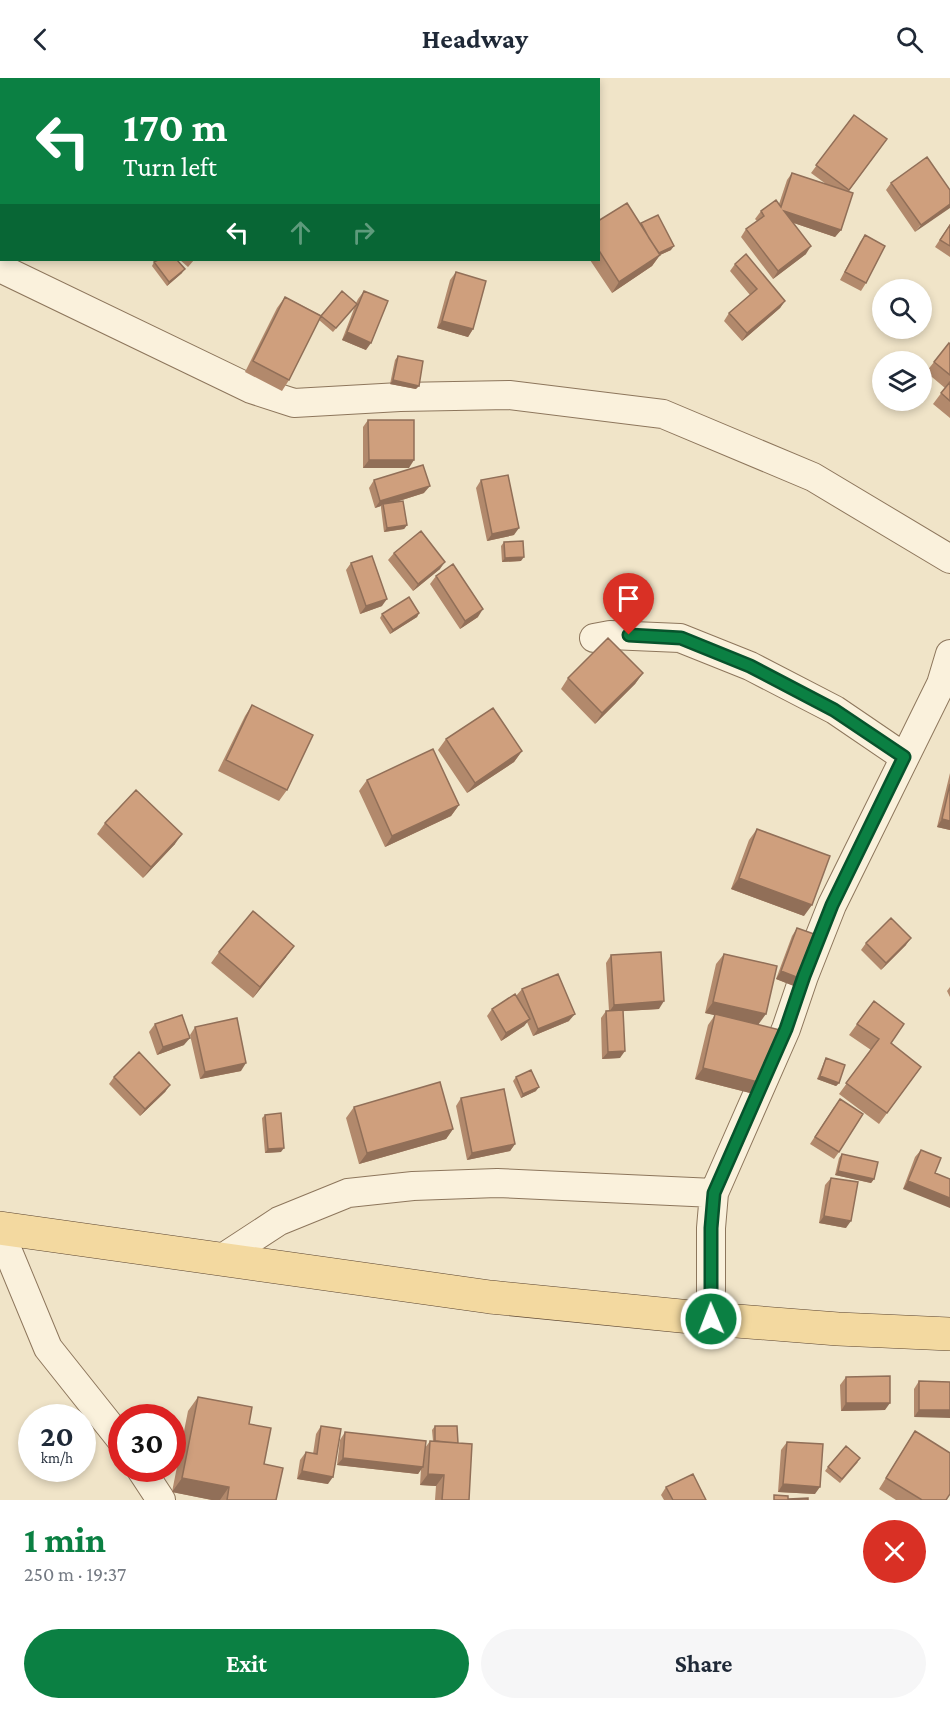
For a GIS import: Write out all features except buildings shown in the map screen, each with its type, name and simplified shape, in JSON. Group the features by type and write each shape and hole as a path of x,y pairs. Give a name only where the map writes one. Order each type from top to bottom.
{"main road":[{"path":"0,1230 490,1297 711,1319 838,1329 950,1334"}],"street":[{"path":"0,268 251,389 294,403 400,397 509,396 663,414 813,477 950,559"},
{"path":"594,638 620,635 681,638 750,666 834,710 904,757"},
{"path":"711,1319 711,1228 714,1193 786,1029 832,905 941,684 950,654"},
{"path":"220,1259 279,1221 348,1193 413,1186 497,1183 714,1193"},
{"path":"0,1230 48,1348 108,1423"},
{"path":"149,1482 161,1500"}],"route":[{"path":"629,635 681,638 750,666 834,710 904,757 832,905 786,1029 714,1193 711,1228 711,1319"}]}
